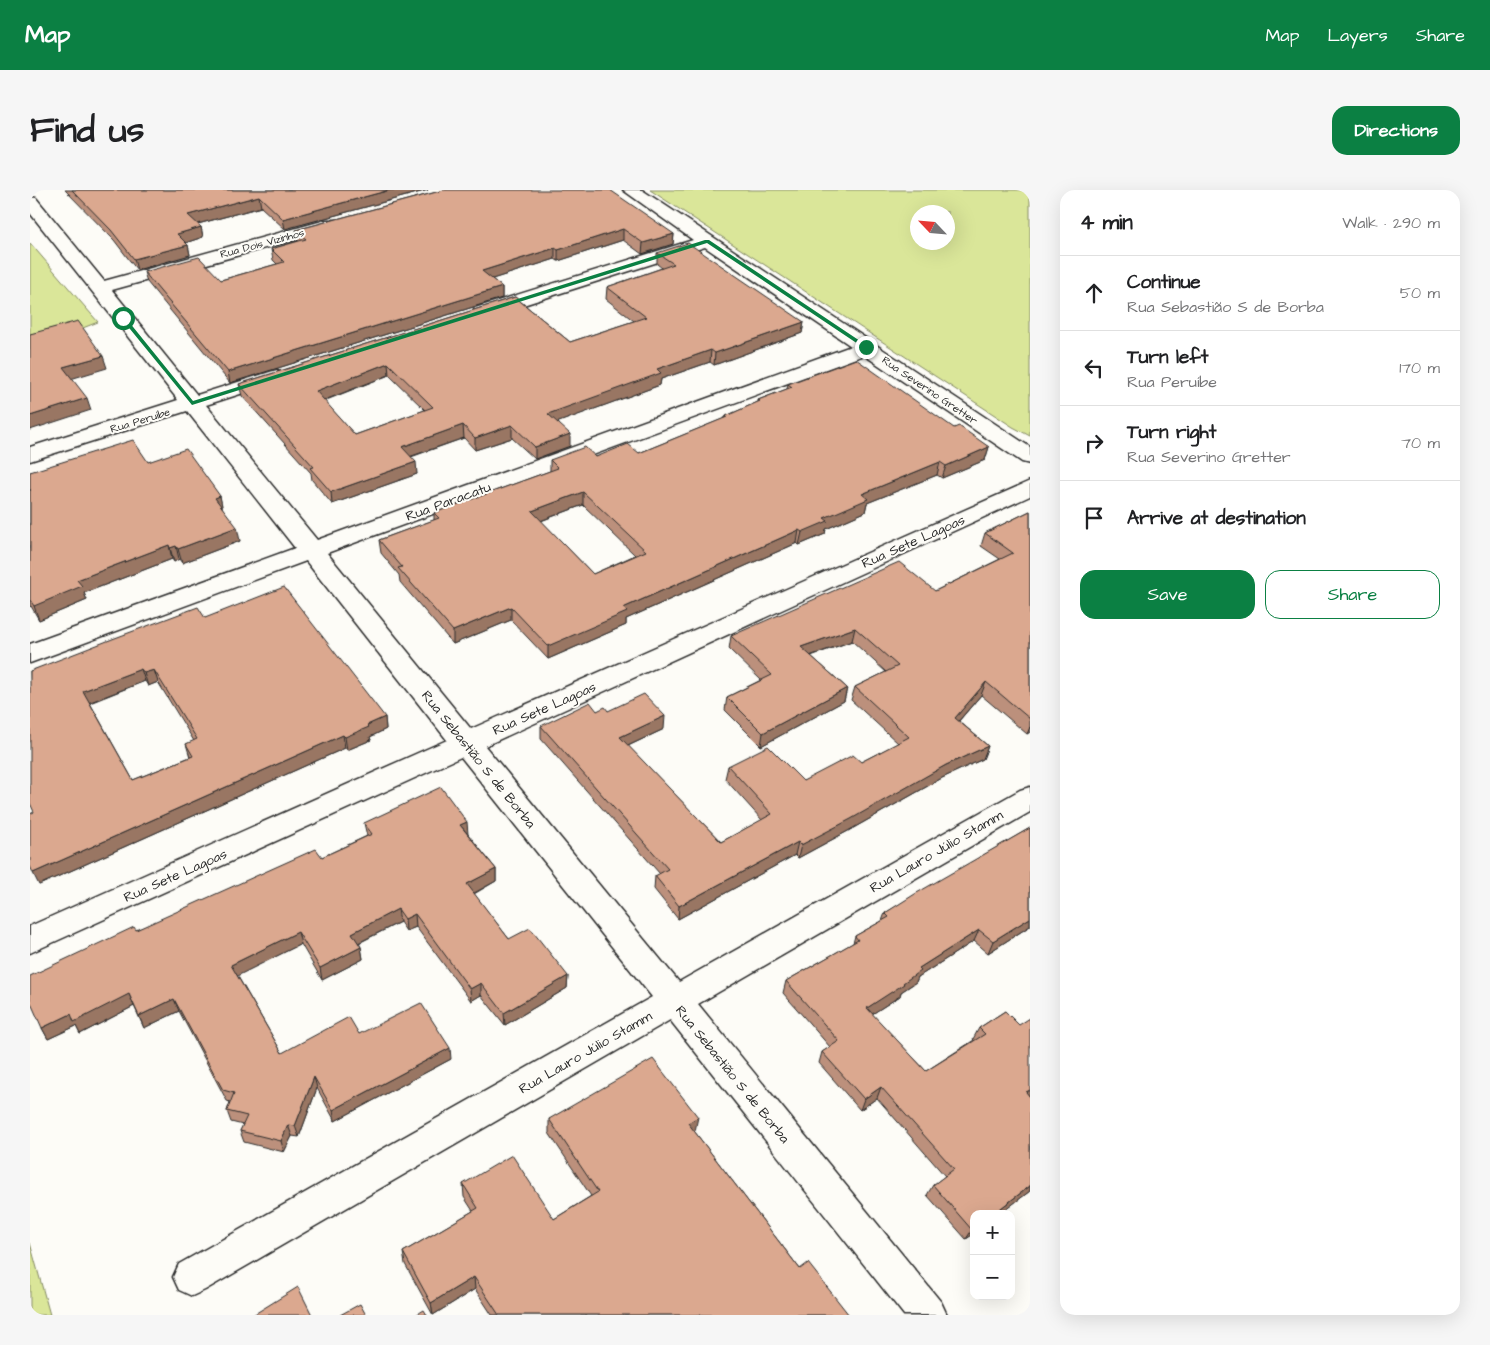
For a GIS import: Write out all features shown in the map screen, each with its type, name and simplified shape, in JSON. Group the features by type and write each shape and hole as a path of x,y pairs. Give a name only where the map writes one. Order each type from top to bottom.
{"street":[{"path":"30,191 35,190"},
{"name":"Rua Severino Gretter","path":"631,190 1030,457"},
{"name":"Rua Sebastião S de Borba","path":"30,202 928,1315"},
{"name":"Rua Dois Vizinhos","path":"99,288 350,219"},
{"path":"464,318 707,241"},
{"name":"Rua Paracatu","path":"30,654 866,347"},
{"name":"Rua Peruíbe","path":"30,454 295,371"},
{"name":"Rua Sete Lagoas","path":"30,940 1030,488"},
{"name":"Rua Lauro Júlio Stamm","path":"192,1277 1030,798"}],"green space":[{"path":"650,190 1030,190 1030,436 1013,427"},
{"path":"30,243 98,322 30,349"},
{"path":"30,1243 50,1315 30,1315"}],"building":[{"path":"72,190 390,190 283,219 259,196 188,215 201,227 177,234 188,245 134,259 111,230"},
{"path":"444,190 610,190 674,234 643,243 623,229 558,250 555,248 482,271 502,287 228,372 144,272 199,257 221,280 284,262 271,249 306,239 296,230"},
{"path":"688,243 804,322 715,353 711,350 657,369 661,373 548,414 570,434 535,447 512,425 475,438 463,425 402,447 416,462 331,492 310,468 314,467 239,384 515,297 570,342 646,317 607,287 674,264 657,253","holes":["388,363 433,407 355,435 316,391"]},
{"path":"78,321 103,356 63,367 87,398 30,416 30,334"},
{"path":"856,359 954,428 959,426 989,447 946,466 940,462 862,494 868,499 824,518 828,521 802,532 799,530 623,608 627,612 548,646 511,607 453,631 398,568 402,567 379,540 439,518 434,513 558,468 550,460 585,447 596,457 628,444 639,453 727,417 760,401 758,400 792,387 788,384","holes":["583,492 646,551 593,574 532,511"]},
{"path":"133,440 148,462 186,449 220,496 215,498 237,527 178,549 176,546 170,548 169,545 77,580 82,586 34,606 30,600 30,472"},
{"path":"1030,511 1030,719 986,682 955,718 988,746 946,765 851,819 801,845 798,842 679,906 655,876 668,869 541,726 590,702 597,711 605,707 608,711 644,694 665,716 620,737 721,842 772,814 728,766 768,746 803,781 853,755 861,762 909,737 855,687 898,666 855,628 801,647 847,688 763,733 727,697 772,675 731,636 899,562 935,591 1013,553 985,533"},
{"path":"284,587 385,717 367,725 369,727 345,737 343,735 33,873 30,866 30,814 34,812 30,803 30,671 198,607 205,618","holes":["141,669 144,673 154,670 197,739 186,744 193,756 133,780 83,691"]},
{"path":"441,787 467,822 460,825 496,869 467,884 509,939 530,928 568,976 504,1013 481,983 470,989 415,914 405,919 398,909 352,933 361,947 320,968 298,932 231,965 282,1053 349,1017 359,1034 421,1003 450,1048 333,1110 314,1077 295,1126 288,1125 281,1141 240,1131 247,1116 227,1111 234,1093 223,1090 174,999 139,1016 129,994 74,1022 71,1014 42,1028 30,1001 30,976 134,927 136,930 316,849 322,857 372,834 364,823"},
{"path":"1030,828 1030,918 993,941 979,930 919,968 921,970 904,984 867,1008 926,1071 985,1034 979,1028 1005,1011 1019,1025 1030,1018 1030,1090 1026,1092 1030,1097 1030,1186 998,1210 970,1210 970,1228 933,1185 954,1169 881,1087 864,1099 822,1052 839,1041 786,981 858,940 855,936 889,917 885,913"},
{"path":"653,1059 698,1117 688,1123 800,1269 808,1263 849,1315 499,1315 474,1277 431,1303 403,1252 478,1208 463,1184 512,1155 554,1219 598,1192 549,1119"},
{"path":"298,1287 312,1315 253,1315"},
{"path":"360,1304 366,1315 340,1315"},
{"path":"424,1310 427,1315 416,1315"}],"route":[{"path":"123,318 192,403 707,241 866,347"}]}
